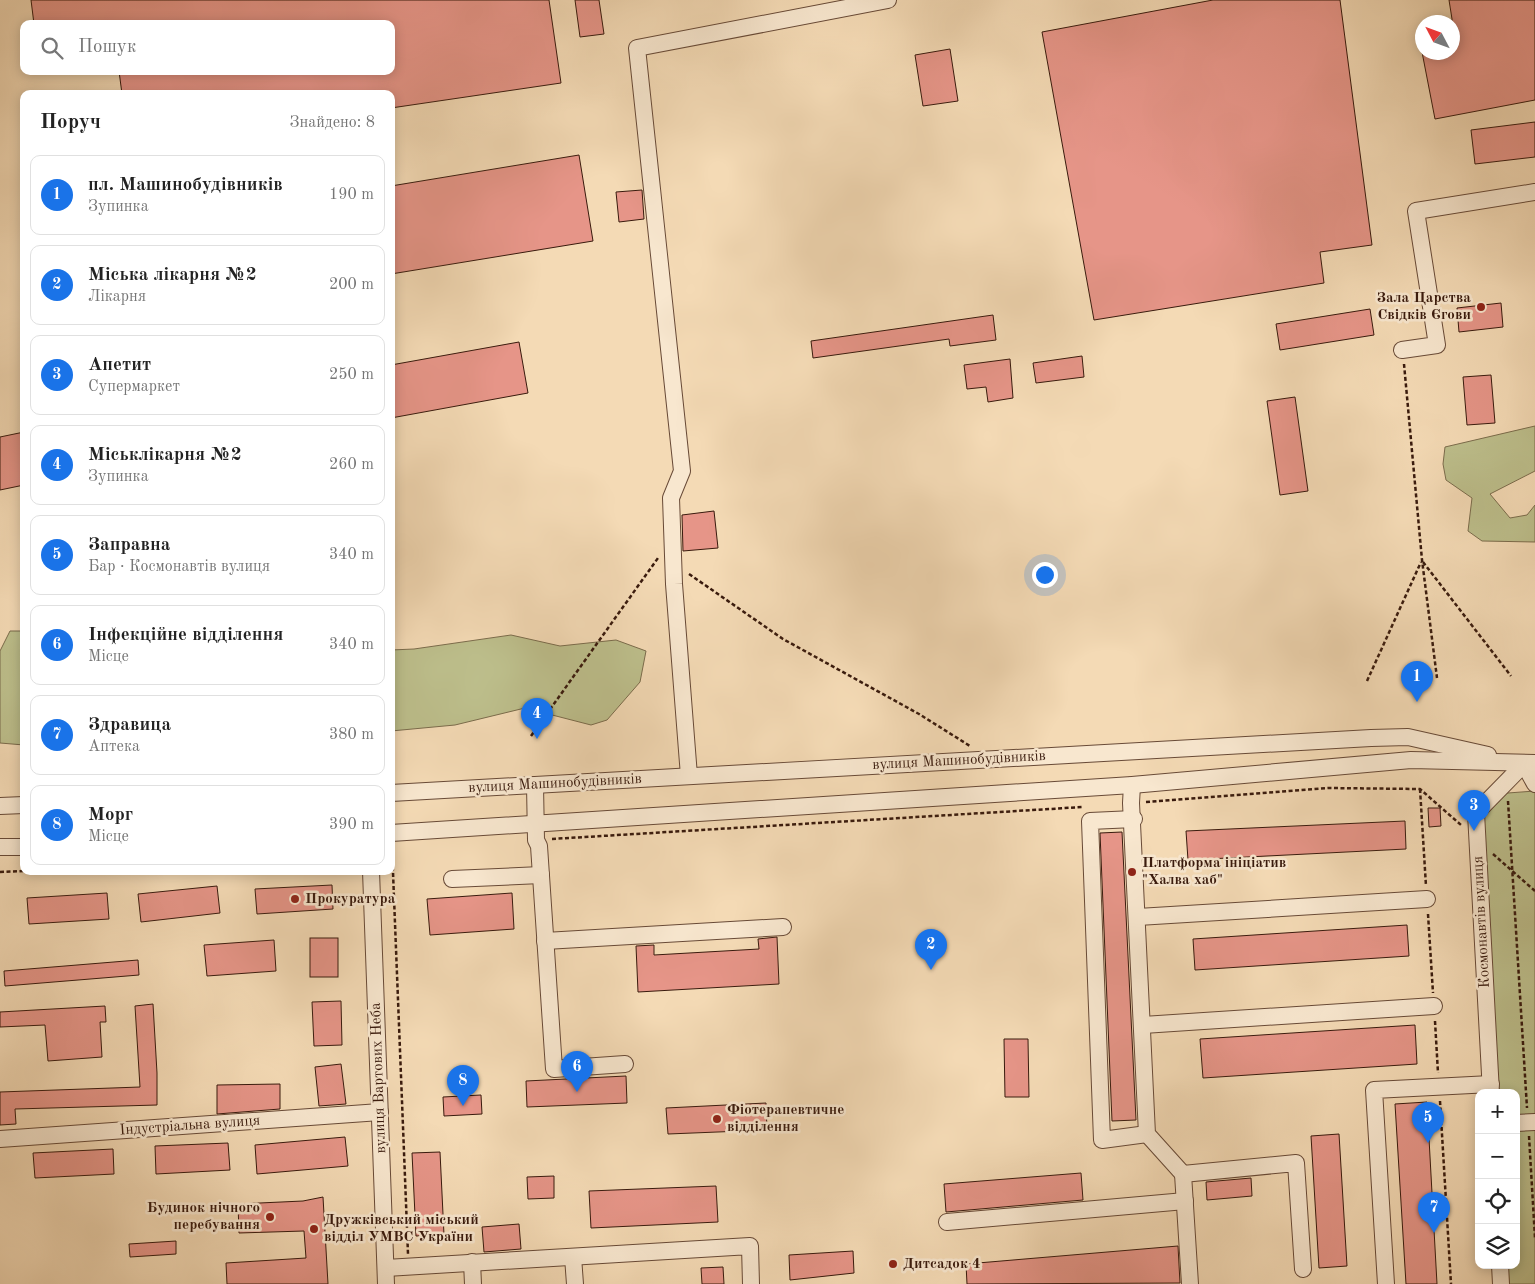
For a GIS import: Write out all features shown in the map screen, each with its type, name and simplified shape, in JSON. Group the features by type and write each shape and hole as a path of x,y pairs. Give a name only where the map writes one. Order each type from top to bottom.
{"street":[{"path":"689,776 673,563 671,498 682,471 638,48 888,0"},
{"path":"1402,350 1437,345 1416,211 1535,192"},
{"name":"вулиця Машинобудівників","path":"395,793 1408,737 1530,763"},
{"path":"396,839 537,823 1132,785 1411,760 1530,763 1535,784"},
{"name":"Космонавтів вулиця","path":"1491,1088 1476,813 1530,763"},
{"path":"535,785 536,840 541,875 554,1069 625,1064"},
{"path":"1132,785 1147,1134 1183,1174 1190,1284"},
{"path":"0,806 20,805"},
{"path":"1133,811 1090,821 1102,1140 1147,1134"},
{"path":"0,847 20,846"},
{"name":"вулиця Вартових Неба","path":"371,875 386,1276"},
{"path":"452,879 541,875"},
{"path":"1138,917 1427,899"},
{"path":"545,941 783,928"},
{"path":"1143,1024 1434,1006"},
{"path":"1386,1284 1374,1090 1439,1086 1491,1088"},
{"name":"Індустріальна вулиця","path":"0,1140 380,1112"},
{"path":"1183,1174 1296,1163 1303,1269"},
{"path":"947,1222 1184,1201"},
{"path":"386,1276 408,1266 573,1258 750,1246 752,1284"},
{"path":"573,1258 575,1284"},
{"path":"472,1262 473,1284"},
{"path":"1500,1269 1501,1284"}],"path":[{"path":"1402,350 1422,560 1437,678"},
{"path":"531,736 672,538"},
{"path":"1422,560 1511,676"},
{"path":"1367,681 1422,560"},
{"path":"673,563 783,639 919,714 991,759"},
{"path":"1133,811 1329,788 1420,789 1451,1284"},
{"path":"1032,791 1055,810"},
{"path":"1508,792 1526,1122 1535,1238"},
{"path":"536,840 1084,807"},
{"path":"0,872 20,871"},
{"path":"393,875 408,1266"}],"green space":[{"path":"1535,426 1535,471 1490,494 1510,518 1527,515 1535,505 1535,542 1482,541 1468,531 1472,498 1446,480 1443,464 1445,447"},
{"path":"10,631 20,631 20,745 0,743 0,651"},
{"path":"511,635 560,646 616,640 646,651 640,682 607,720 591,725 525,708 455,725 395,731 395,650 414,649"},
{"path":"1535,791 1535,1284 1509,1284 1508,1269 1520,1269 1520,1089 1498,1089 1481,795"}],"building":[{"path":"31,0 549,0 561,83 395,107 395,90 121,90 120,75 395,75 395,20 34,20"},
{"path":"575,0 599,0 604,34 580,37"},
{"path":"1213,0 1340,0 1372,245 1320,252 1324,283 1094,320 1042,32"},
{"path":"1449,0 1535,0 1535,100 1435,119 1424,60 1460,60 1460,15 1451,15"},
{"path":"950,49 958,101 923,106 915,55"},
{"path":"1535,122 1535,157 1475,164 1471,130"},
{"path":"579,155 593,241 395,273 395,185"},
{"path":"642,190 644,219 619,222 616,192"},
{"path":"1501,303 1503,327 1459,332 1457,308"},
{"path":"1370,309 1374,335 1280,350 1276,324"},
{"path":"993,315 996,340 950,346 949,339 813,358 811,341"},
{"path":"519,342 528,393 395,417 395,364"},
{"path":"1082,356 1084,377 1036,383 1033,363"},
{"path":"1010,359 1013,398 988,402 986,387 967,389 964,365"},
{"path":"1491,375 1495,423 1467,425 1463,377"},
{"path":"1295,397 1308,491 1280,495 1267,401"},
{"path":"20,433 20,486 0,490 0,437"},
{"path":"714,511 718,548 683,551 682,515"},
{"path":"1428,808 1440,808 1441,826 1429,827"},
{"path":"1405,821 1406,849 1188,860 1186,831"},
{"path":"1122,832 1136,1120 1112,1121 1100,833"},
{"path":"332,885 333,909 257,914 255,889"},
{"path":"217,886 220,913 141,922 138,894"},
{"path":"107,893 109,919 29,924 27,898"},
{"path":"512,893 514,929 430,935 427,899"},
{"path":"1407,925 1409,956 1195,970 1193,939"},
{"path":"777,937 779,984 638,992 636,946 654,945 654,955 759,949 758,939"},
{"path":"310,938 338,938 338,977 310,977"},
{"path":"274,940 276,971 207,976 204,945"},
{"path":"138,960 139,975 5,986 4,971"},
{"path":"341,1001 342,1045 314,1046 312,1002"},
{"path":"153,1004 157,1105 15,1109 16,1124 0,1125 0,1092 140,1087 135,1006"},
{"path":"105,1006 106,1022 100,1022 102,1057 48,1061 45,1025 0,1027 0,1012"},
{"path":"1415,1025 1417,1064 1203,1078 1200,1039"},
{"path":"1004,1039 1028,1039 1029,1097 1005,1097"},
{"path":"341,1064 346,1104 319,1106 315,1067"},
{"path":"626,1076 627,1103 527,1107 526,1081"},
{"path":"280,1084 280,1109 217,1114 217,1085"},
{"path":"481,1095 482,1114 444,1116 443,1097"},
{"path":"1427,1102 1437,1284 1406,1284 1395,1104"},
{"name":"Фіотерапевтичне відділення","path":"766,1103 767,1130 668,1134 666,1108"},
{"path":"1339,1134 1347,1266 1319,1268 1311,1136"},
{"path":"345,1137 348,1166 257,1174 255,1145"},
{"path":"228,1143 230,1170 156,1174 155,1146"},
{"path":"113,1149 114,1174 35,1178 33,1153"},
{"path":"440,1152 444,1235 416,1236 412,1153"},
{"path":"1081,1173 1083,1200 946,1212 944,1184"},
{"path":"554,1176 554,1198 528,1199 527,1177"},
{"path":"1251,1178 1252,1196 1207,1200 1206,1182"},
{"path":"716,1186 718,1222 591,1228 589,1191"},
{"name":"Дружківський міський відділ УМВС України","path":"323,1197 328,1284 227,1284 226,1263 306,1258 304,1231 239,1233 238,1204 303,1201"},
{"path":"519,1224 521,1249 484,1252 482,1227"},
{"path":"176,1241 176,1254 130,1257 129,1244"},
{"path":"1178,1246 1180,1283 967,1284 966,1264"},
{"path":"853,1251 854,1273 790,1280 789,1255"},
{"path":"723,1267 724,1284 702,1284 701,1268"}],"place":[{"name":"Зала Царства Свідків Єгови","path":"1481,307"},
{"name":"пл. Машинобудівників","path":"1417,702"},
{"name":"Міськлікарня №2","path":"537,739"},
{"name":"Апетит","path":"1474,831"},
{"name":"Платформа ініціатив \"Халва хаб\"","path":"1132,872"},
{"name":"Прокуратура","path":"295,899"},
{"name":"Міська лікарня №2","path":"931,970"},
{"name":"Інфекційне відділення","path":"577,1092"},
{"name":"Морг","path":"463,1106"},
{"name":"Фіотерапевтичне відділення","path":"717,1119"},
{"name":"Заправна","path":"1428,1143"},
{"name":"Будинок нічного перебування","path":"270,1217"},
{"name":"Дружківський міський відділ УМВС України","path":"314,1229"},
{"name":"Здравица","path":"1434,1233"},
{"name":"Дитсадок 4","path":"893,1264"}]}
